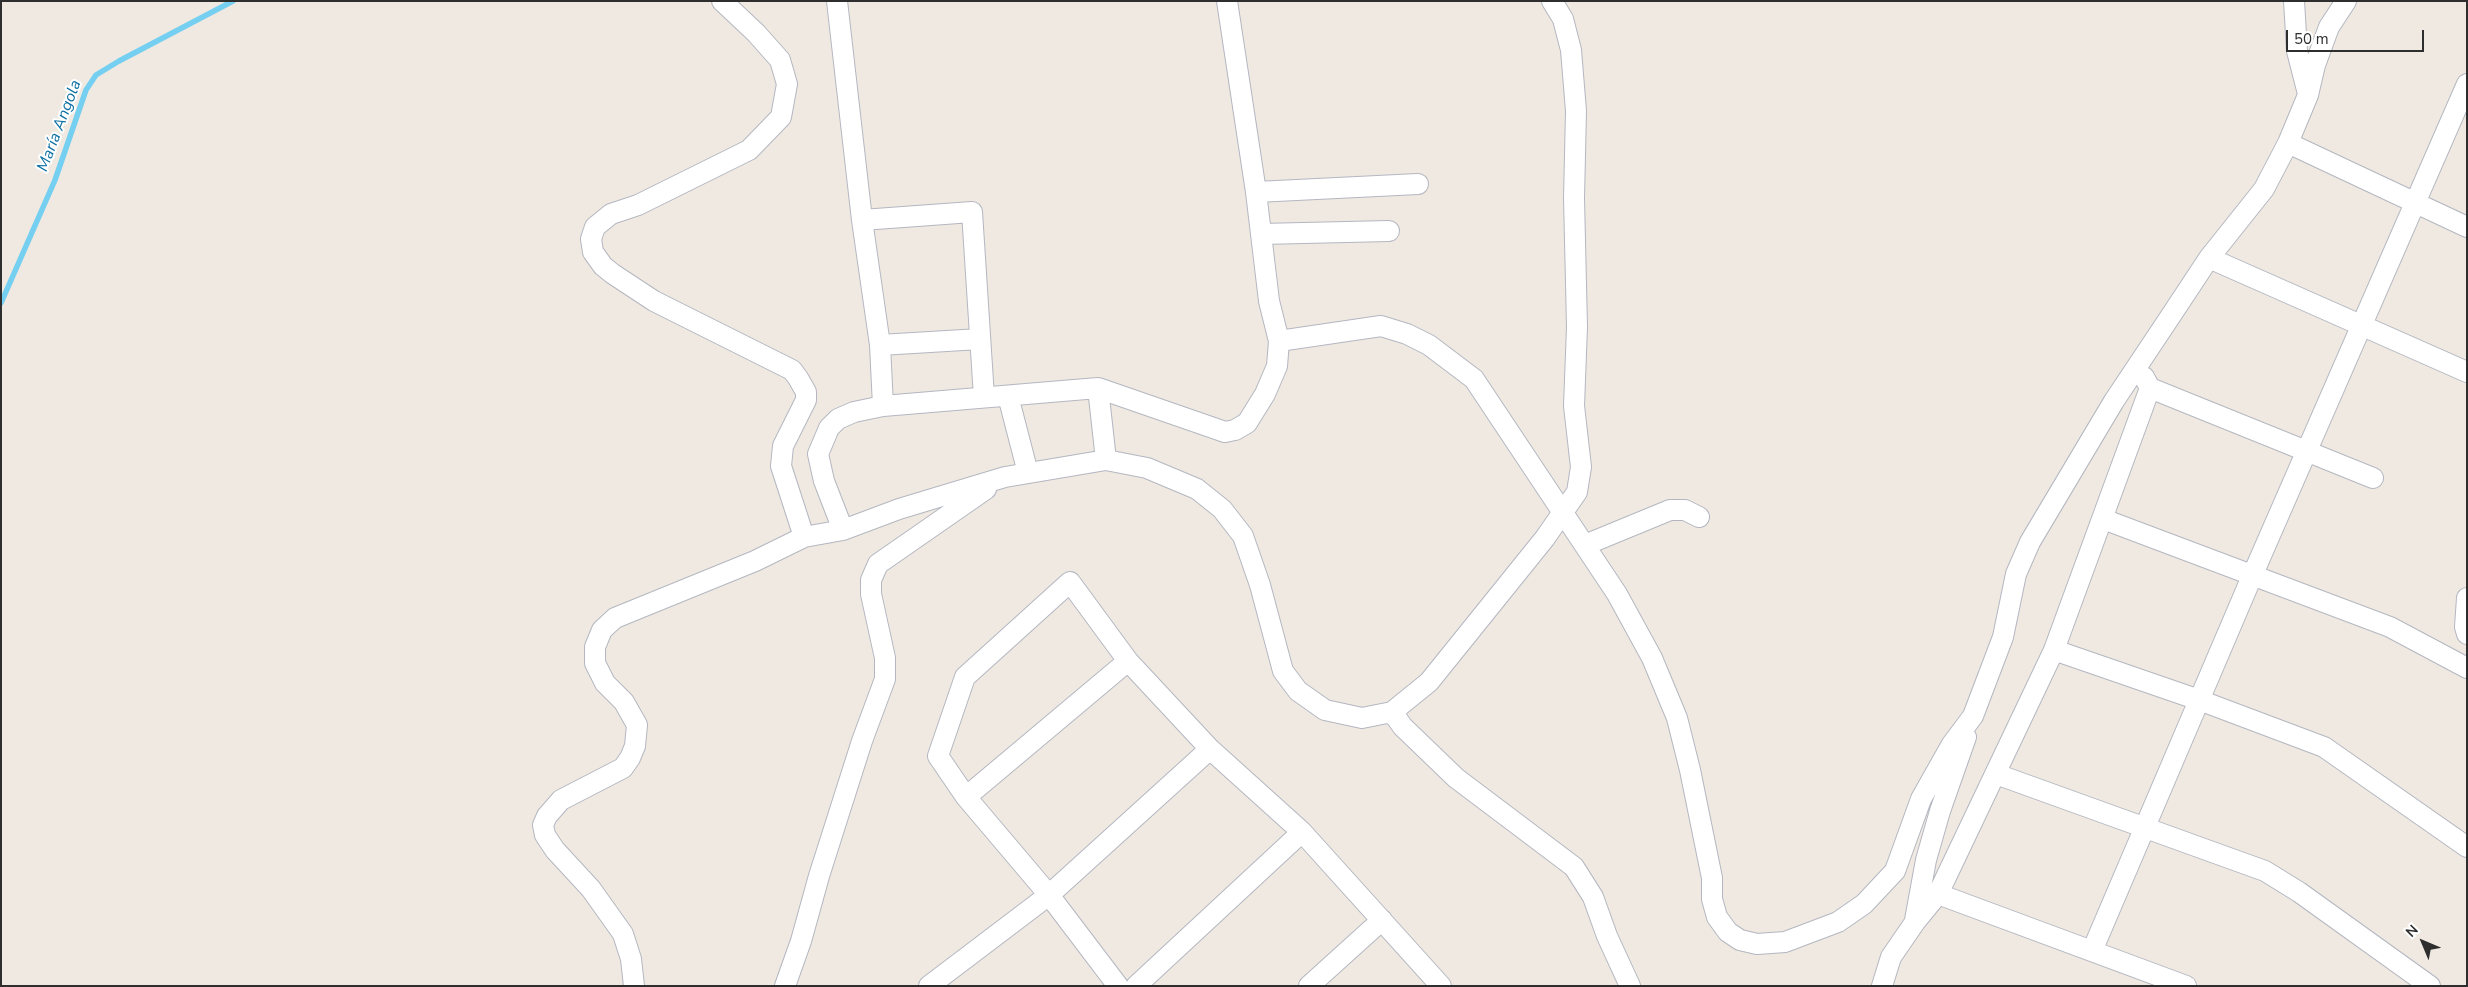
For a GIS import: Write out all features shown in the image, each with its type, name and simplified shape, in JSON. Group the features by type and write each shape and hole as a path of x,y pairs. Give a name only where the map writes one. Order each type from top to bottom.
{"street":[{"path":"722,1 756,33 780,60 787,84 781,117 749,150 638,205 611,214 595,227 591,239 592,246 593,252 603,266 654,301 792,370 798,378 806,392 806,400 783,446 781,466 804,536"},
{"path":"836,1 862,220 880,345 883,406"},
{"path":"842,530 824,481 818,454 829,428 838,419 854,412 883,406 1098,388 1225,432 1235,430 1247,423 1265,394 1277,366 1279,340 1269,301 1262,234 1227,1"},
{"path":"634,986 631,960 623,934 591,889 555,850 545,835 543,825 547,816 561,800 623,768 635,746 636,725 624,702 605,683 595,663 595,646 602,630 615,618 746,565 804,536 842,530 899,509 1005,477 1106,460 1148,468 1197,489 1222,509 1243,536 1260,585 1283,671 1298,692 1324,710 1362,718 1392,712 1429,682 1564,513 1577,492 1581,467 1574,406 1577,327 1574,198 1576,111 1570,50 1563,20 1552,1"},
{"path":"2294,1 2297,51 2308,95"},
{"path":"1915,922 1926,860 1940,810 2003,637 2016,574 2030,542 2138,366 2209,258 2264,189 2288,143 2308,95 2315,64 2329,27 2349,2"},
{"path":"2092,951 2414,200 2467,84"},
{"path":"2288,143 2414,200 2467,227"},
{"path":"1256,192 1418,184"},
{"path":"862,220 972,212 984,397"},
{"path":"1262,234 1388,231"},
{"path":"2209,258 2467,372"},
{"path":"1279,340 1381,326 1429,344 1474,378 1617,594 1652,658 1677,718 1690,770 1712,878 1712,899 1717,916 1728,932 1740,940 1757,944 1785,942 1838,922 1864,904 1895,871 1921,799 1952,744 1973,716"},
{"path":"880,345 980,339"},
{"path":"2138,366 2150,388 2373,478"},
{"path":"1098,388 1106,460"},
{"path":"1882,986 1892,957 1915,922 1938,894 1970,822 1996,774 2054,650 2150,388"},
{"path":"1008,396 1028,473"},
{"path":"785,986 801,941 819,876 856,759 884,679 884,658 870,594 871,580 878,564 910,540 1005,477"},
{"path":"899,509 910,540"},
{"path":"1585,545 1670,510 1685,510 1699,517"},
{"path":"2103,519 2390,626 2467,668"},
{"path":"1118,986 1049,895 966,797 938,756 964,677 1070,582 1128,661 1210,749 1302,832 1441,986"},
{"path":"2467,598 2464,627 2467,634"},
{"path":"2054,650 2199,700 2324,747 2467,847"},
{"path":"966,797 1128,661"},
{"path":"1392,712 1403,727 1456,778 1574,867 1593,898 1607,936 1630,986"},
{"path":"929,986 1049,895 1210,749"},
{"path":"1996,774 2264,871 2314,902 2430,986"},
{"path":"1136,986 1302,832"},
{"path":"1938,894 2186,986"},
{"path":"1309,986 1382,920"}],"waterway":[{"name":"María Angola","path":"1,303 55,180 86,90 96,75 233,1"}]}
